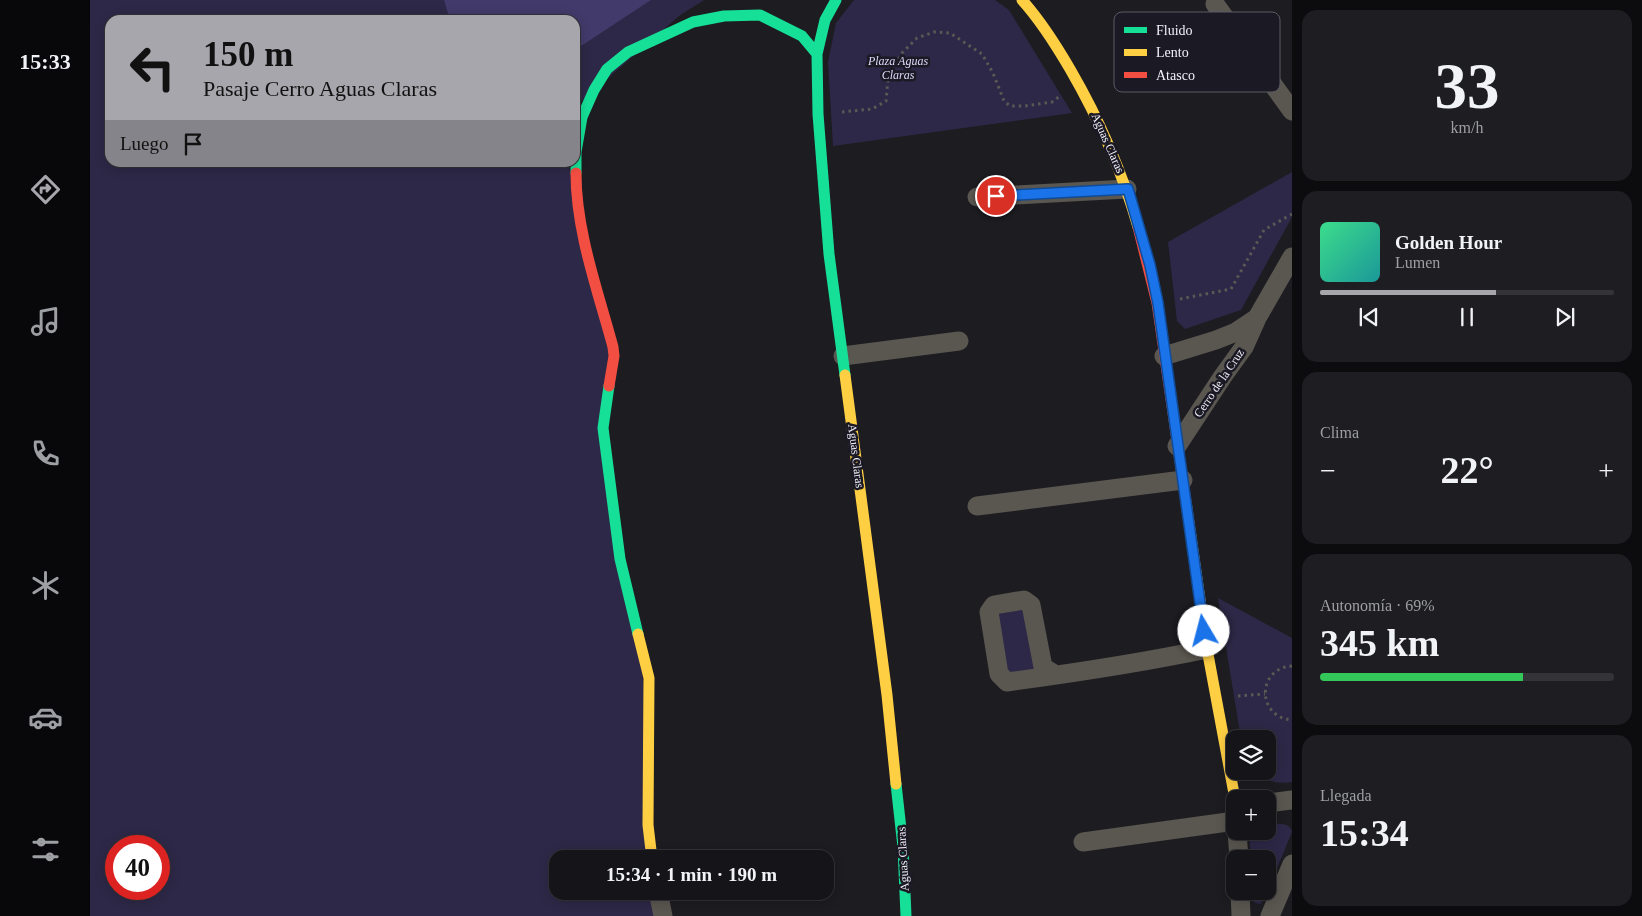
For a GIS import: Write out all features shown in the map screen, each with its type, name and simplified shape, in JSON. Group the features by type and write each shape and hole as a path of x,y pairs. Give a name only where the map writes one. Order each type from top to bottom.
{"street":[{"name":"Aguas Claras","path":"836,0 825,20 817,54 818,114 829,254 887,695 903,847 906,916"},
{"name":"Aguas Claras","path":"1022,0 1031,8 1056,44 1078,82 1113,153 1128,189 1150,265 1158,303 1207,650 1233,790"},
{"path":"1215,4 1221,12"},
{"path":"580,129 582,117 594,90 607,69 628,52 693,22 724,16 760,15 802,36 817,54"},
{"path":"1278,92 1292,111"},
{"path":"576,167 576,191 586,250 614,356 604,414 605,443 620,559 649,678 648,825 651,850"},
{"path":"977,197 1128,189"},
{"name":"Cerro de la Cruz","path":"1177,446 1244,347 1257,318 1292,257"},
{"name":"Cerro de la Cruz","path":"1164,356 1236,332 1257,318"},
{"path":"843,356 959,341"},
{"path":"977,506 1183,480"},
{"path":"1056,675 1043,667 1031,605 1024,600 994,605 990,612 999,674 1007,682 1056,675 1169,657 1207,650"},
{"path":"1276,803 1291,802"},
{"path":"1083,842 1226,822"},
{"path":"1269,914 1292,864"},
{"path":"660,900 663,916"}],"path":[{"path":"818,114 872,109 886,101 888,79 902,53 917,38 934,32 950,33 982,54 993,73 1004,102 1010,106 1052,102 1078,82"},
{"path":"1158,303 1231,289 1264,230 1292,214"},
{"path":"1292,666 1285,666 1277,670 1270,677 1266,685 1265,694 1271,710 1278,716 1292,720"}],"green space":[{"path":"90,0 704,0 679,16 580,103 580,15 105,15 105,167 569,167 609,350 599,425 643,679 655,850 549,850 549,900 659,900 660,916 90,916"},
{"name":"Plaza Aguas Claras","path":"854,0 995,0 1009,10 1072,113 833,146 828,62 836,23"},
{"path":"1292,172 1292,217 1241,310 1185,329 1177,321 1168,242"},
{"path":"1218,598 1292,638 1292,782 1282,783 1269,780 1276,780 1276,730 1240,730"},
{"path":"1001,608 1026,610 1036,667 1032,671 1009,676 996,613"},
{"path":"1276,824 1289,826 1291,829 1292,832 1276,871 1276,850 1250,850 1250,840 1276,840"},
{"path":"1253,900 1263,900 1260,904 1255,903"}],"shaded area":[{"path":"444,0 651,0 580,47 580,15 448,15"}],"traffic: fast":[{"path":"836,0 825,20 817,54 818,114 829,254 845,375"},
{"path":"580,129 582,117 594,90 607,69 628,52 693,22 724,16 760,15 802,36 817,54"},
{"path":"576,167 576,173"},
{"path":"609,386 603,428 620,559 638,634"},
{"path":"896,784 903,847 906,916"}],"traffic: slow":[{"path":"1022,0 1054,42 1091,107 1117,166 1138,227"},
{"path":"845,375 887,695 896,784"},
{"path":"1186,502 1207,649 1233,790"},
{"path":"638,634 649,678 648,825 651,850"}],"traffic: jam":[{"path":"576,173 577,195 584,239 613,347 614,356 609,386"},
{"path":"1138,227 1157,303 1186,502"}],"route":[{"path":"996,196 1128,189 1150,265 1158,303 1204,631"}]}
